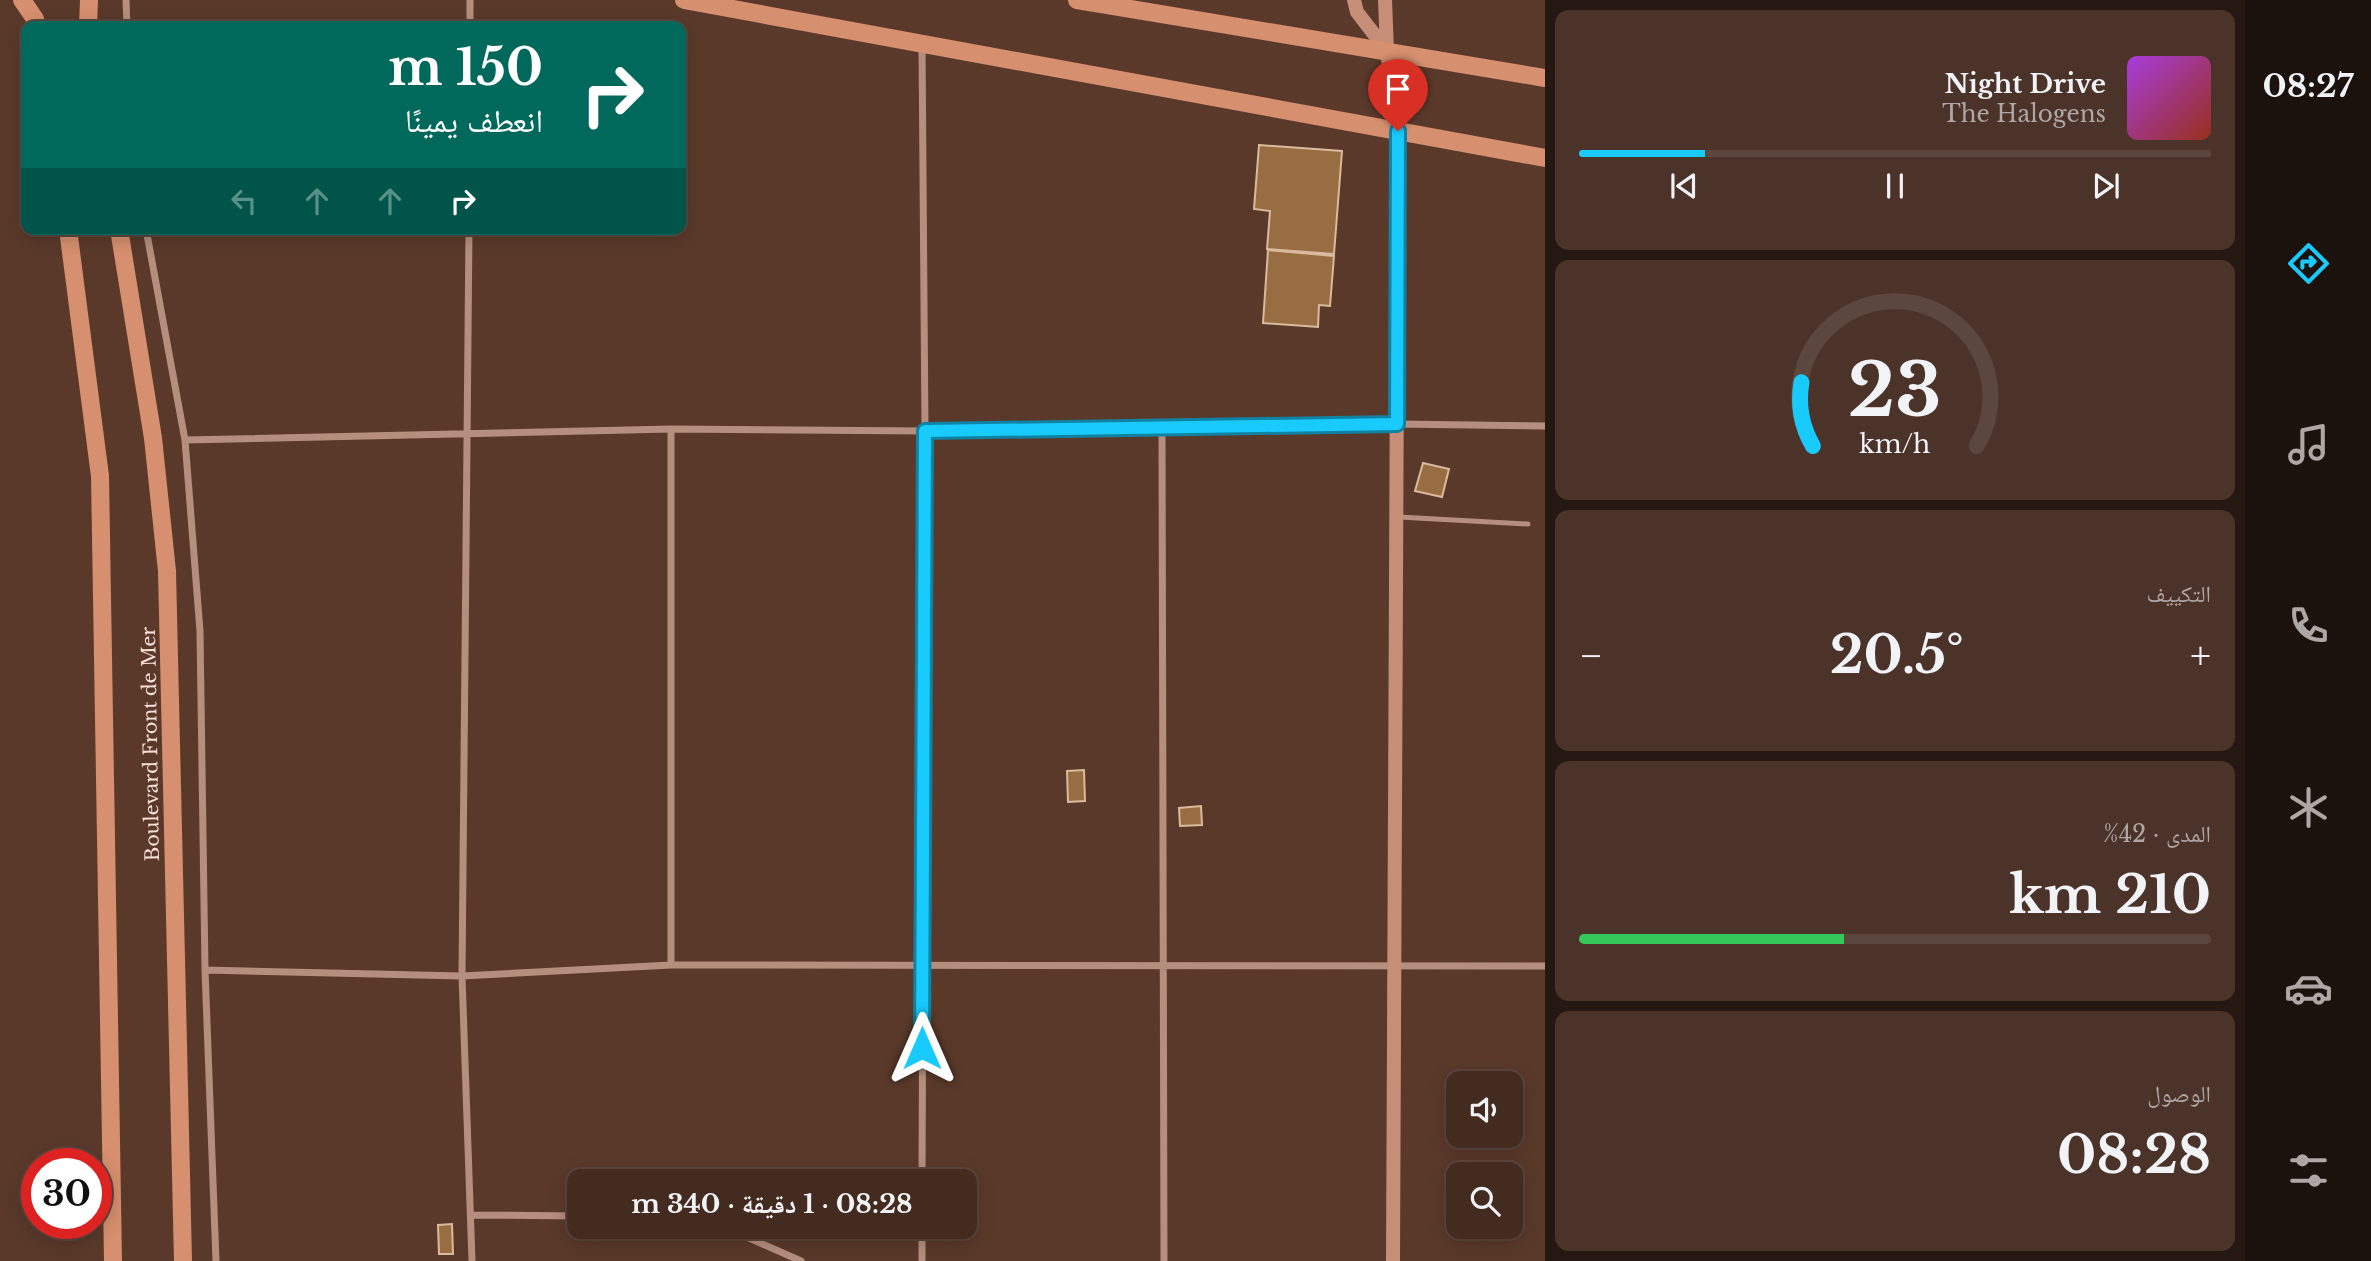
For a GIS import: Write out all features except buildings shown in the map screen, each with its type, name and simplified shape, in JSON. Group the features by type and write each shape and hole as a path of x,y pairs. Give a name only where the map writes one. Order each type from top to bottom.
{"main road":[{"path":"22,0 35,21"},
{"path":"88,21 89,0"},
{"path":"684,0 1545,158"},
{"path":"1077,0 1545,78"},
{"path":"69,235 100,476 113,1261"},
{"name":"Boulevard Front de Mer","path":"120,235 153,438 167,571 183,1261"}],"street":[{"path":"127,0 127,21"},
{"path":"470,0 470,21"},
{"path":"1353,0 1357,12 1387,51"},
{"path":"1385,0 1387,51 1398,131 1393,1261"},
{"path":"922,44 925,431 922,1169"},
{"path":"147,235 186,440 200,631 205,970 216,1261"},
{"path":"469,235 462,976 472,1261"},
{"path":"186,440 671,429 925,431 1397,424 1545,426"},
{"path":"1162,427 1164,1261"},
{"path":"671,429 671,965"},
{"path":"205,970 462,976 671,965 1545,966"},
{"path":"472,1215 567,1216"},
{"path":"751,1239 801,1261"},
{"path":"922,1239 922,1261"}],"lane":[{"path":"1396,517 1528,524"}],"route":[{"path":"922,1048 925,431 1397,424 1398,131"}]}
